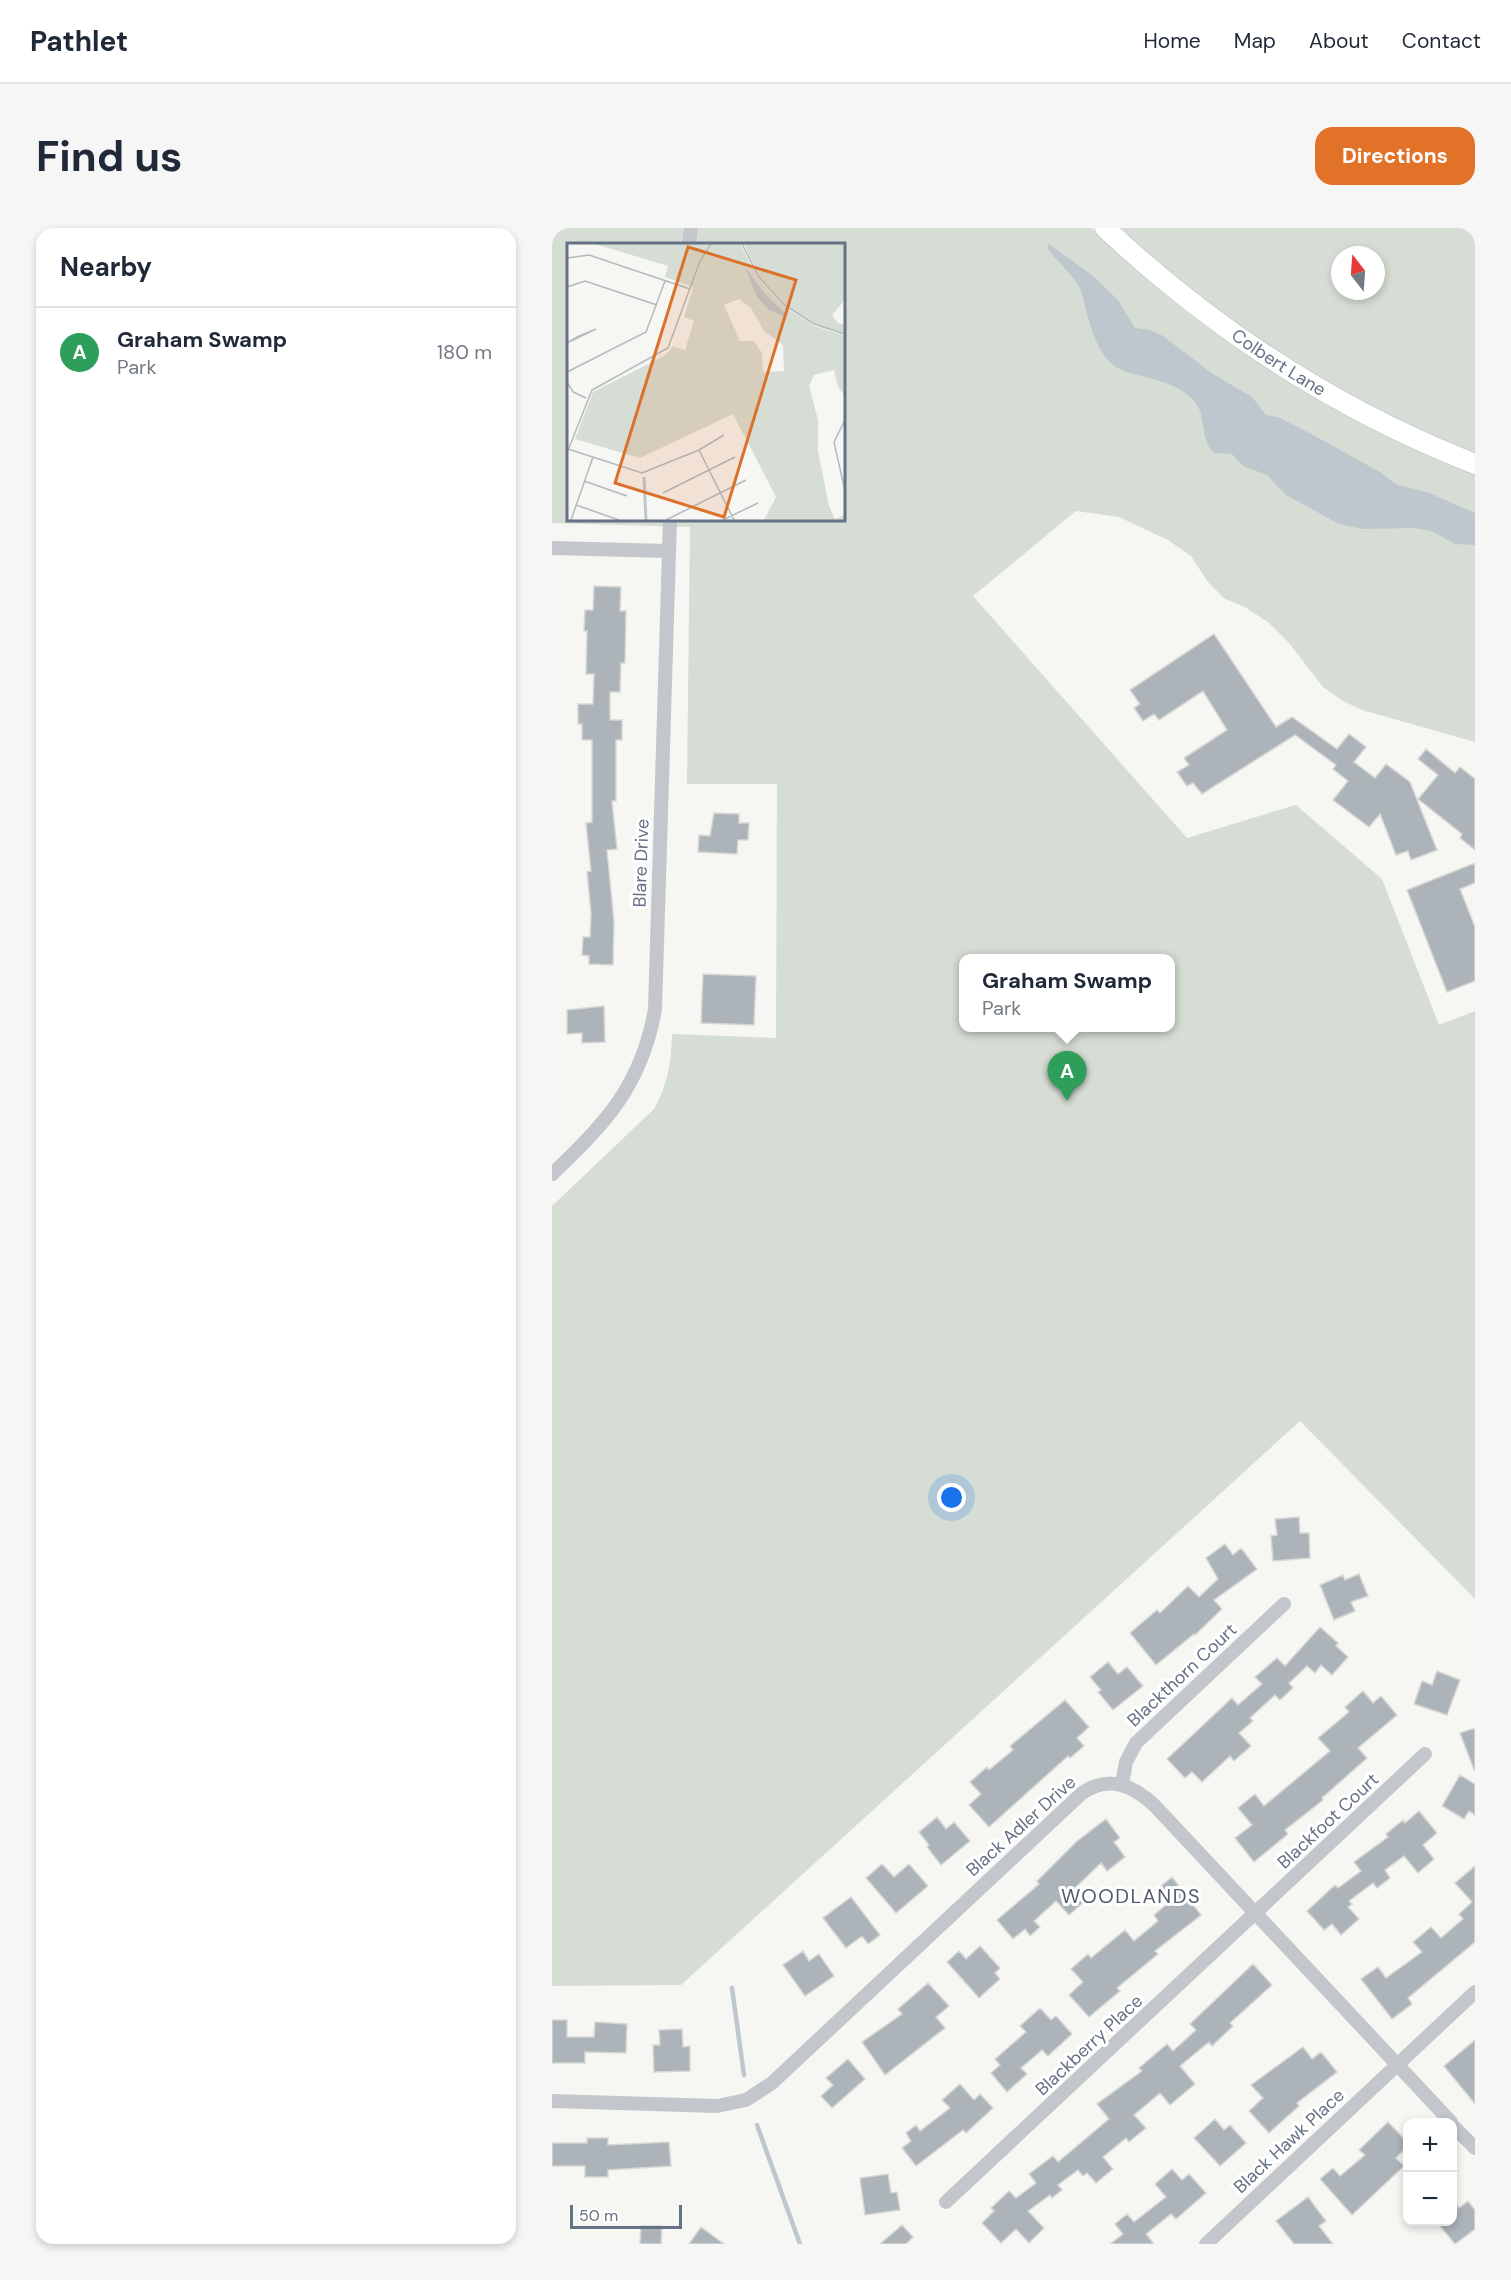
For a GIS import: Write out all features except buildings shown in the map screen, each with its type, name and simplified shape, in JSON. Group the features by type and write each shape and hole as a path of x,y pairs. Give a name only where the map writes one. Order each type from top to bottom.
{"street":[{"path":"689,243 692,228"},
{"name":"Colbert Lane","path":"1105,228 1182,294 1279,365 1362,413 1475,464"},
{"name":"Blare Drive","path":"552,1174 594,1134 616,1108 642,1060 652,1026 655,1009 669,520"},
{"path":"552,548 668,551"},
{"name":"Blackthorn Court","path":"1122,1784 1126,1762 1136,1743 1284,1604"},
{"name":"Blackfoot Court","path":"1255,1914 1425,1754"},
{"name":"Black Adler Drive","path":"552,2101 707,2106 737,2103 755,2096 772,2084 1081,1794 1099,1784 1122,1784"},
{"path":"1122,1784 1135,1789 1155,1806 1445,2118"},
{"name":"Blackberry Place","path":"946,2202 1255,1914"},
{"name":"Black Hawk Place","path":"1206,2244 1475,1992"},
{"path":"1457,2130 1475,2148"}],"shaded area":[{"path":"552,228 1092,228 1176,303 1268,369 1350,416 1475,471 1475,742 1362,710 1343,701 1323,687 1289,643 1269,623 1245,607 1225,599 1208,582 1191,556 1168,540 1119,517 1076,511 973,596 1187,838 1296,805 1382,879 1439,1025 1475,1011 1475,1599 1300,1421 681,1985 552,1986 552,1206 654,1109 663,1091 668,1073 672,1034 776,1038 777,784 687,784 690,527 552,523"},
{"path":"1121,228 1475,228 1475,455 1410,432 1258,345 1187,292"},
{"path":"1049,244 1093,276 1118,300 1135,328 1150,330 1163,336 1213,374 1252,397 1266,415 1278,417 1313,435 1380,472 1397,485 1427,492 1475,513 1475,545 1455,544 1431,531 1414,528 1363,529 1339,524 1286,495 1267,475 1243,466 1232,454 1214,453 1206,441 1199,408 1185,393 1174,386 1117,368 1104,355 1095,338 1079,286 1047,248"}],"waterway":[{"path":"732,1988 744,2075"},
{"path":"757,2125 800,2244"}],"place":[{"name":"Graham Swamp","path":"1067,1101"}],"district":[{"name":"WOODLANDS","path":"1131,1896"}]}
